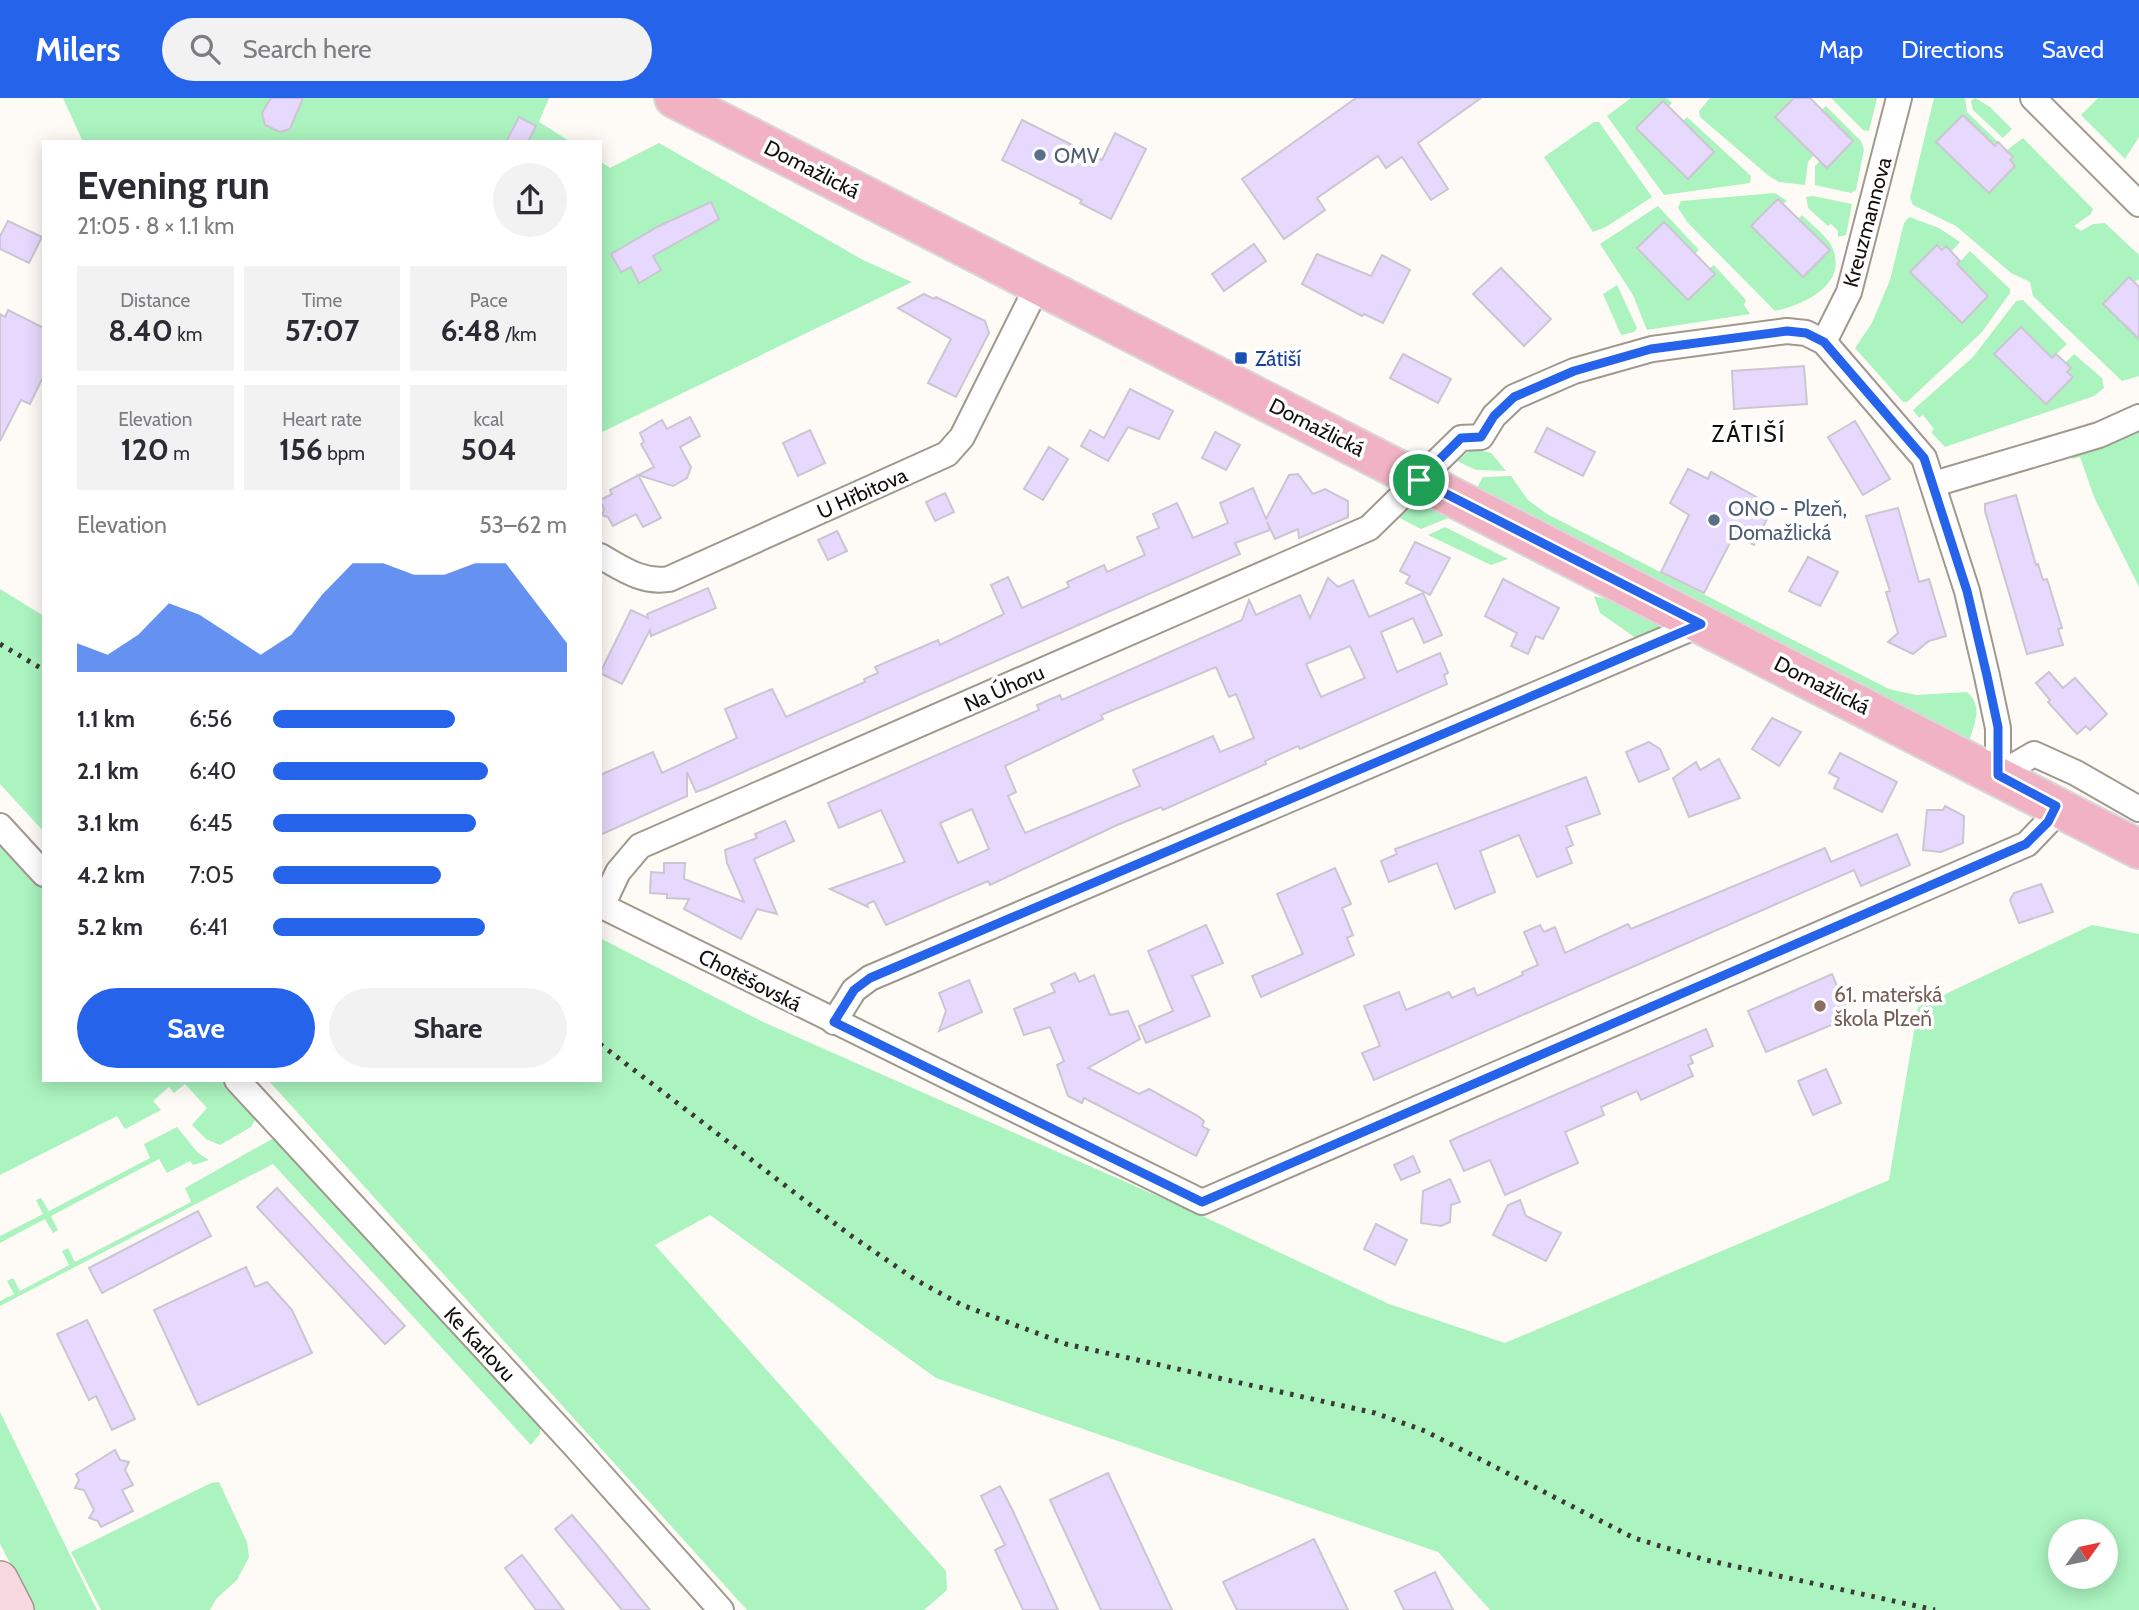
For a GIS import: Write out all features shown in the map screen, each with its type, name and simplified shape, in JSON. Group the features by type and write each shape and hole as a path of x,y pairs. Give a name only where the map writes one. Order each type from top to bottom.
{"main road":[{"name":"Domažlická","path":"674,98 2139,849"},
{"path":"0,1579 16,1610"}],"street":[{"name":"Kreuzmannova","path":"1824,342 1849,292 1899,98"},
{"path":"2033,98 2139,204"},
{"name":"U Hřbitova","path":"602,557 632,575 647,579 669,579 947,454 962,437 1038,285"},
{"name":"Na Úhoru","path":"602,903 618,872 640,846 1357,534 1378,521 1461,438 1481,437 1494,416 1514,397 1574,371 1651,349 1773,332 1806,333 1824,342"},
{"path":"1824,342 1924,458 1967,591 1987,676 1998,727 1998,775"},
{"path":"1934,484 2099,435 2139,417"},
{"path":"834,1022 854,990 870,978 1701,624"},
{"path":"1998,775 2034,754 2076,773 2139,809"},
{"name":"Chotěšovská","path":"602,906 1202,1202 2026,844 2048,822 2056,806"},
{"path":"0,826 42,872"},
{"name":"Ke Karlovu","path":"239,1082 721,1610"}],"green space":[{"path":"63,98 549,98 539,122 568,140 82,140"},
{"path":"1631,98 1667,98 1672,103 1669,106 1663,101 1636,128 1688,178 1714,152 1683,121 1687,117 1751,176 1750,183 1664,195 1607,116"},
{"path":"1710,98 1794,98 1775,117 1814,155 1808,162 1805,185 1779,182 1769,176 1700,117 1699,111"},
{"path":"1831,98 1877,98 1869,131 1863,130"},
{"path":"1934,98 1965,98 1967,112 1998,142 1995,146 1937,142 1988,193 2015,166 2010,160 2013,157 2007,150 2023,138 2093,209 2091,214 2074,226 2081,231 2093,224 2105,223 2139,255 2139,279 2134,282 2129,277 2103,304 2139,339 2139,376 2122,381 2033,296 2030,282 2011,273 1956,226 1913,205 1910,198"},
{"path":"1975,98 1990,107 2012,129 2003,138 1973,110 1971,101"},
{"path":"2098,98 2139,98 2139,137 2125,159 2081,115"},
{"path":"1826,106 1861,141 1864,149 1856,190 1851,193 1815,185 1815,166 1820,161 1827,168 1853,141 1822,110"},
{"path":"1594,122 1599,122 1652,197 1606,227 1593,232 1544,157"},
{"path":"659,143 863,260 912,282 602,432 602,162 610,168"},
{"path":"1775,193 1787,201 1752,227 1803,277 1830,250 1798,219 1802,215 1829,243 1836,260 1834,272 1821,291 1799,304 1775,311 1688,223 1678,208 1681,201"},
{"path":"1806,197 1852,204 1846,235 1838,237 1838,231 1831,224 1828,226 1808,208"},
{"path":"1658,206 1699,250 1695,254 1664,222 1637,249 1688,300 1715,274 1710,268 1714,265 1746,300 1744,305 1750,314 1647,330 1633,295 1600,244"},
{"path":"1909,217 1939,228 1960,242 1951,252 1937,245 1911,272 1962,322 1988,296 1957,265 1970,251 2010,289 2010,293 1982,332 1907,402 1903,402 1855,348 1872,323 1890,280 1904,223"},
{"path":"1617,285 1637,328 1634,332 1621,335 1603,294"},
{"path":"2023,300 2067,344 2052,358 2021,327 1995,354 2046,404 2072,377 2067,372 2071,368 2065,363 2074,354 2102,378 2104,388 2094,396 1945,447 1931,432 1934,429 1923,415 1919,418 1913,410 1973,357 2016,301"},
{"path":"2139,429 2139,587 2094,497 2080,457 2072,459 2075,453"},
{"path":"1473,448 1491,453 1506,471 1476,470 1457,461"},
{"path":"1511,476 1528,500 1547,514 1889,689 1916,695 1967,692 1976,708 1970,739 1475,491 1483,477"},
{"path":"1426,505 1452,512 1448,518 1421,529 1398,517 1414,506"},
{"path":"1445,527 1508,559 1491,565 1428,535"},
{"path":"0,589 42,615 42,830 0,784"},
{"path":"1594,596 1648,610 1660,621 1660,632 1643,643 1600,613"},
{"path":"0,839 42,885 42,1082 226,1082 252,1109 255,1120 251,1127 220,1145 206,1139 192,1125 207,1108 185,1084 174,1093 169,1087 153,1101 161,1110 125,1129 117,1116 0,1175"},
{"path":"2092,925 2139,934 2139,1610 1490,1610 1438,1552 936,1378 710,1215 655,1245 946,1571 947,1590 924,1610 747,1610 270,1082 602,1082 602,939 761,1021 1196,1213 1389,1304 1505,1343 1889,1180 1918,1007"},
{"path":"177,1127 198,1153 209,1160 193,1165 190,1161 167,1173 159,1159 51,1216 58,1230 53,1233 45,1219 0,1243 0,1236 43,1214 36,1200 41,1198 49,1211 150,1158 144,1144"},
{"path":"272,1139 282,1142 540,1422 540,1434 531,1445 273,1164 0,1306 0,1301 14,1294 7,1281 13,1278 20,1291 69,1265 62,1251 68,1248 75,1262 191,1202 185,1188"},
{"path":"0,1412 97,1610 35,1610 0,1544"},
{"path":"219,1482 247,1542 249,1557 237,1580 216,1599 210,1610 101,1610 71,1552 211,1483"}],"building":[{"path":"271,98 303,98 290,129 280,132 265,125 262,113"},
{"path":"1356,98 1481,98 1418,143 1448,189 1431,200 1402,157 1386,168 1378,156 1317,198 1325,210 1284,239 1242,179"},
{"path":"1794,98 1810,98 1853,141 1827,168 1775,117"},
{"path":"1663,101 1714,152 1688,179 1636,128"},
{"path":"1963,115 1995,146 1998,142 2013,157 2010,160 2015,166 1989,193 1936,142"},
{"path":"519,117 536,126 529,140 507,140"},
{"path":"1022,120 1102,160 1115,133 1146,149 1111,219 1080,203 1082,200 1002,160"},
{"path":"1778,199 1830,250 1803,277 1751,226"},
{"path":"711,202 719,219 653,256 661,270 639,283 631,267 621,272 611,254 659,226"},
{"path":"8,221 42,237 29,263 0,249 0,236"},
{"path":"1664,222 1715,274 1688,300 1637,248"},
{"path":"1254,244 1266,261 1224,291 1212,274"},
{"path":"1937,245 1942,250 1946,246 1960,261 1957,264 1988,296 1962,323 1910,272"},
{"path":"1317,254 1371,276 1382,255 1410,270 1383,323 1364,314 1362,316 1302,284"},
{"path":"1501,268 1551,319 1524,346 1473,294"},
{"path":"2129,277 2139,287 2139,339 2103,304"},
{"path":"924,294 934,299 936,297 985,321 989,333 956,397 928,383 951,339 898,308"},
{"path":"8,310 42,327 42,379 30,404 21,400 0,441 0,314 5,317"},
{"path":"2021,327 2052,358 2056,354 2071,368 2067,372 2073,377 2046,404 1994,354"},
{"path":"1403,354 1451,379 1438,403 1390,378"},
{"path":"1804,366 1807,404 1734,409 1732,371"},
{"path":"1130,389 1173,411 1159,439 1128,427 1108,461 1081,446 1090,430 1104,438"},
{"path":"690,417 700,436 680,447 691,467 687,478 673,486 638,475 654,467 641,444 644,442 640,433 662,420 667,429"},
{"path":"1855,421 1890,479 1863,495 1828,437"},
{"path":"1547,428 1595,452 1583,476 1535,452"},
{"path":"810,430 825,463 798,476 783,443"},
{"path":"1215,432 1240,445 1226,470 1202,458"},
{"path":"1049,447 1068,459 1043,500 1024,489"},
{"path":"1688,469 1708,479 1711,472 1753,495 1762,501 1760,506 1771,511 1754,545 1734,535 1704,593 1661,572 1689,515 1670,503"},
{"path":"1298,474 1313,494 1325,489 1348,501 1348,517 1299,538 1298,529 1275,539 1267,522 1270,530 1235,543 1240,554 707,788 696,792 687,772 687,796 602,834 602,774 653,752 662,773 737,738 725,709 772,689 786,717 865,682 864,679 878,673 875,667 938,640 940,645 1004,614 991,585 1008,577 1022,608 1069,587 1067,582 1104,565 1107,572 1145,555 1137,537 1159,528 1153,514 1177,503 1193,538 1228,523 1220,503 1253,488 1266,519 1289,475"},
{"path":"638,475 661,518 643,527 636,514 613,526 608,517 602,515 602,499 612,494 610,490"},
{"path":"945,493 954,512 935,521 926,502"},
{"path":"2016,495 2036,565 2038,564 2043,580 2047,579 2062,628 2058,629 2063,645 2027,654 1985,511 1985,504"},
{"path":"1898,508 1919,582 1929,579 1946,636 1929,641 1913,654 1888,642 1898,633 1886,592 1890,591 1866,516"},
{"path":"837,531 847,551 828,560 818,540"},
{"path":"1415,542 1450,558 1430,595 1406,583 1410,576 1400,571"},
{"path":"1808,557 1838,572 1820,606 1789,591"},
{"path":"1328,578 1338,587 1353,580 1369,617 1423,593 1442,635 1424,643 1413,618 1381,632 1397,672 1440,653 1448,673 1444,675 1447,684 1300,749 1298,746 1265,761 1266,764 1163,810 1161,807 1115,826 990,885 988,881 886,925 874,901 867,904 868,907 830,889 905,862 881,810 839,828 828,803 1039,710 1037,705 1060,695 1062,700 1242,620 1249,600 1256,615 1300,595 1310,618","holes":["1350,646 1365,678 1321,697 1306,664","1216,667 1229,697 1236,694 1254,738 1220,752 1213,736 1133,770 1140,786 1025,833 1008,796 1016,792 1005,766 1103,719 1101,715","972,809 989,849 958,863 940,823"]},
{"path":"1503,579 1559,608 1543,639 1536,636 1528,654 1511,646 1517,633 1485,616"},
{"path":"708,588 716,608 651,636 650,630 622,684 602,674 631,610 648,618 647,614"},
{"path":"2049,672 2063,688 2075,678 2107,714 2090,730 2086,726 2077,734 2048,702 2050,700 2036,683"},
{"path":"1772,718 1801,732 1779,766 1752,749"},
{"path":"1649,742 1660,749 1669,769 1639,782 1626,752"},
{"path":"1840,753 1897,782 1882,812 1834,788 1839,778 1829,773"},
{"path":"1719,759 1740,798 1689,817 1673,778 1696,762 1700,770"},
{"path":"1586,777 1600,814 1566,826 1573,845 1566,848 1572,863 1537,877 1519,835 1480,851 1495,892 1455,909 1437,863 1389,882 1381,861 1397,854 1395,849"},
{"path":"1945,806 1964,816 1963,843 1941,852 1923,850 1927,810 1943,810"},
{"path":"785,821 794,841 754,859 777,914 757,909 741,939 684,909 689,899 667,898 667,894 650,893 651,872 664,873 664,863 685,863 684,879 744,902 727,863 725,850 757,838 755,834"},
{"path":"1897,834 1910,865 1861,886 1854,870 1374,1080 1362,1053 1380,1046 1364,1006 1399,992 1406,1010 1449,992 1452,998 1474,988 1477,996 1523,975 1522,972 1538,965 1524,932 1540,925 1544,932 1555,927 1565,953 1628,924 1631,929 1825,848 1831,862"},
{"path":"1335,868 1351,904 1342,908 1353,935 1347,938 1354,955 1261,997 1252,976 1303,954 1277,894"},
{"path":"2041,884 2053,912 2019,923 2010,900 2014,893"},
{"path":"1206,925 1223,963 1192,976 1210,1016 1146,1043 1139,1026 1173,1011 1148,951"},
{"path":"1075,973 1079,982 1094,975 1110,1015 1128,1011 1140,1039 1088,1068 1139,1094 1149,1089 1198,1116 1204,1121 1202,1126 1209,1130 1196,1156 1084,1098 1082,1103 1068,1096 1057,1065 1064,1061 1050,1027 1024,1035 1014,1009 1055,992 1051,984"},
{"path":"1832,974 1846,1008 1842,1010 1846,1019 1766,1052 1748,1011"},
{"path":"969,980 982,1012 939,1031 946,1011 939,993"},
{"path":"1706,1029 1713,1046 1690,1056 1693,1063 1688,1065 1693,1076 1641,1100 1637,1091 1601,1107 1604,1115 1565,1132 1578,1163 1505,1195 1490,1160 1464,1171 1450,1141"},
{"path":"1826,1069 1841,1103 1813,1115 1798,1081"},
{"path":"1413,1156 1420,1172 1401,1180 1394,1165"},
{"path":"1450,1179 1460,1202 1451,1205 1450,1222 1441,1226 1421,1223 1423,1191"},
{"path":"277,1188 405,1326 385,1344 257,1207"},
{"path":"1520,1200 1526,1216 1561,1233 1546,1261 1493,1235 1508,1205"},
{"path":"198,1211 211,1236 102,1293 89,1268"},
{"path":"1376,1224 1407,1240 1395,1265 1364,1249"},
{"path":"246,1267 255,1287 267,1282 292,1310 312,1353 198,1405 154,1310"},
{"path":"87,1320 135,1419 112,1430 96,1396 89,1400 57,1334"},
{"path":"115,1450 120,1460 129,1462 125,1470 133,1485 122,1490 133,1511 101,1527 98,1521 89,1518 94,1510 84,1490 75,1488 79,1480 76,1474"},
{"path":"1108,1473 1172,1610 1101,1610 1050,1500"},
{"path":"1000,1486 1058,1610 1023,1610 995,1550 1005,1545 981,1496"},
{"path":"572,1515 650,1610 622,1610 555,1529"},
{"path":"1314,1539 1348,1610 1237,1610 1223,1582"},
{"path":"522,1555 564,1610 536,1610 505,1568"},
{"path":"1435,1572 1453,1610 1404,1610 1395,1591"}],"railway":[{"path":"0,644 42,669"},
{"path":"602,1046 850,1235 916,1280 962,1305 1066,1344 1375,1413 1425,1431 1634,1538 1706,1560 1935,1610"}],"place":[{"name":"OMV","path":"1040,155"},
{"name":"Zátiší","path":"1241,358"},
{"name":"ONO - Plzeň, Domažlická","path":"1714,520"},
{"name":"61. mateřská škola Plzeň","path":"1820,1006"}],"district":[{"name":"ZÁTIŠÍ","path":"1749,434"}],"route":[{"path":"1787,331 1806,333 1824,342 1924,458 1967,591 1987,676 1998,727 1998,775 2056,806 2048,822 2039,834 2026,844 1202,1202 834,1022 854,990 870,978 1701,624 1419,480 1461,438 1481,437 1494,416 1514,397 1574,371 1651,349 1787,331"}]}
